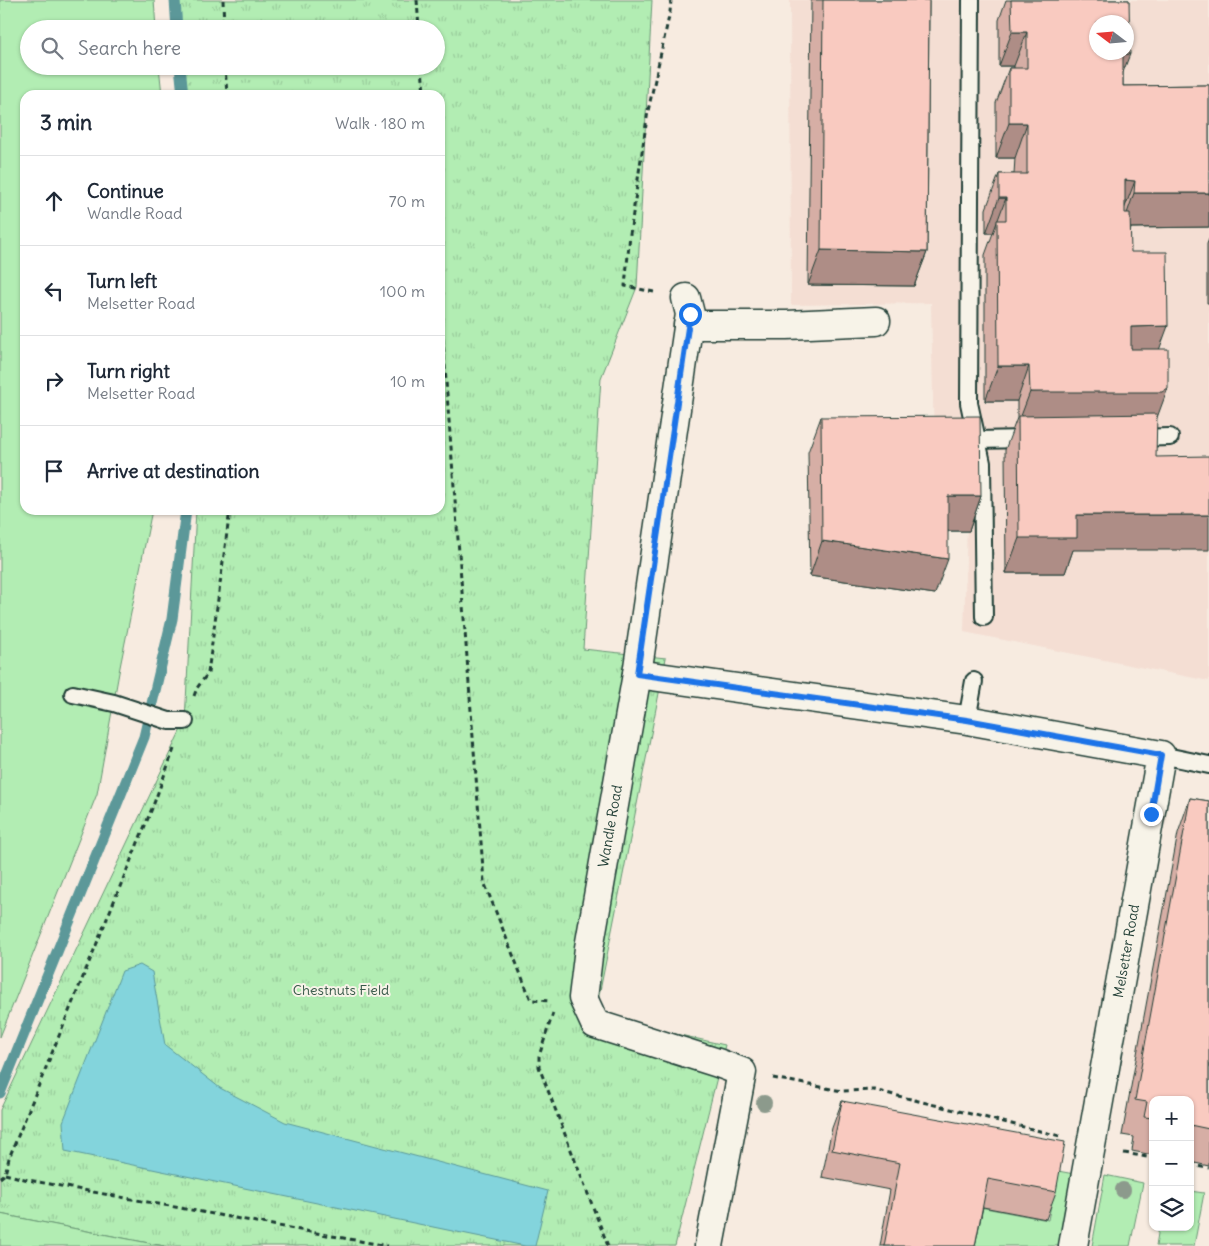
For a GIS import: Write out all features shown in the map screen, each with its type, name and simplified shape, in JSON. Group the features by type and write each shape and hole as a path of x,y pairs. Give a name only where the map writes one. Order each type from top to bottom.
{"street":[{"name":"Wandle Road","path":"686,298 690,314 637,674 588,948 583,998 595,1024 742,1072 709,1246"},
{"path":"688,325 787,325 876,320"},
{"path":"637,674 967,720 1161,755"},
{"name":"Melsetter Road","path":"1073,1246 1161,755"}],"lane":[{"path":"972,0 969,402 982,463 984,617"},
{"path":"1122,438 1170,437"},
{"path":"977,440 1044,439"},
{"path":"967,720 974,681"},
{"path":"73,694 114,702 177,721"},
{"path":"1161,755 1209,765"}],"path":[{"path":"223,0 224,20"},
{"path":"417,0 418,20"},
{"path":"671,0 648,111 630,234 625,286 686,298"},
{"path":"225,75 226,90"},
{"path":"423,75 424,90"},
{"path":"445,368 484,882 531,1000 557,1001"},
{"path":"0,1178 5,1174 9,1158 153,806 177,721 208,673 229,515"},
{"path":"554,1010 539,1056 539,1067 608,1246"},
{"path":"771,1078 842,1091 874,1090 1092,1144"},
{"path":"1135,1155 1149,1157"},
{"path":"1194,1166 1209,1168"},
{"path":"5,1174 28,1180 387,1246"}],"shaded area":[{"path":"790,0 1209,0 1209,681 964,632 969,449 934,448 931,303 791,305"}],"green space":[{"path":"0,0 154,0 155,20 20,20 20,75 160,75 161,90 20,90 20,515 151,515 120,667 97,794 0,1037"},
{"name":"Chestnuts Field","path":"172,0 652,0 637,287 601,378 583,649 666,658 595,1016 725,1045 675,1246 164,1246 0,1214 0,1110 185,721 196,515 445,515 445,90 186,90 185,75 445,75 445,20 177,20"},
{"path":"1058,1171 1074,1174 1060,1246 973,1246 980,1207 1048,1220"},
{"path":"1105,1175 1143,1183 1130,1246 1092,1246"},
{"path":"1194,1192 1204,1193 1194,1246 1156,1246 1158,1231 1194,1231"},
{"path":"0,1214 164,1246 0,1246"}],"water":[{"path":"140,965 152,972 165,1045 220,1088 285,1122 548,1191 535,1246 525,1246 65,1151 63,1122 122,971"}],"building":[{"path":"823,0 929,0 927,252 821,250"},
{"path":"1011,0 1129,0 1129,15 1089,15 1089,60 1123,60 1123,86 1209,85 1209,193 1134,193 1135,181 1125,180 1125,213 1130,213 1131,252 1167,252 1168,326 1131,327 1131,349 1168,349 1168,388 1162,392 1030,392 1029,366 998,366 997,220 1006,220 1006,198 999,198 999,174 1027,174 1027,123 1009,123 1009,68 1027,68 1027,32 1012,32"},
{"path":"1157,414 1156,457 1209,456 1209,515 1077,515 1077,538 1019,538 1018,416"},
{"path":"980,416 981,496 948,496 948,559 822,541 821,417"},
{"path":"1190,798 1209,801 1209,1129 1194,1126 1194,1096 1149,1096 1149,1118 1144,1117 1147,1102 1135,1100"},
{"path":"842,1101 1065,1142 1056,1192 988,1179 975,1246 884,1246 900,1163 832,1150"}],"waterway":[{"path":"175,0 176,20"},
{"path":"181,75 182,90"},
{"path":"0,1093 144,737 172,619 185,515"}],"route":[{"path":"690,314 637,674 967,720 1161,755 1151,814"}]}
